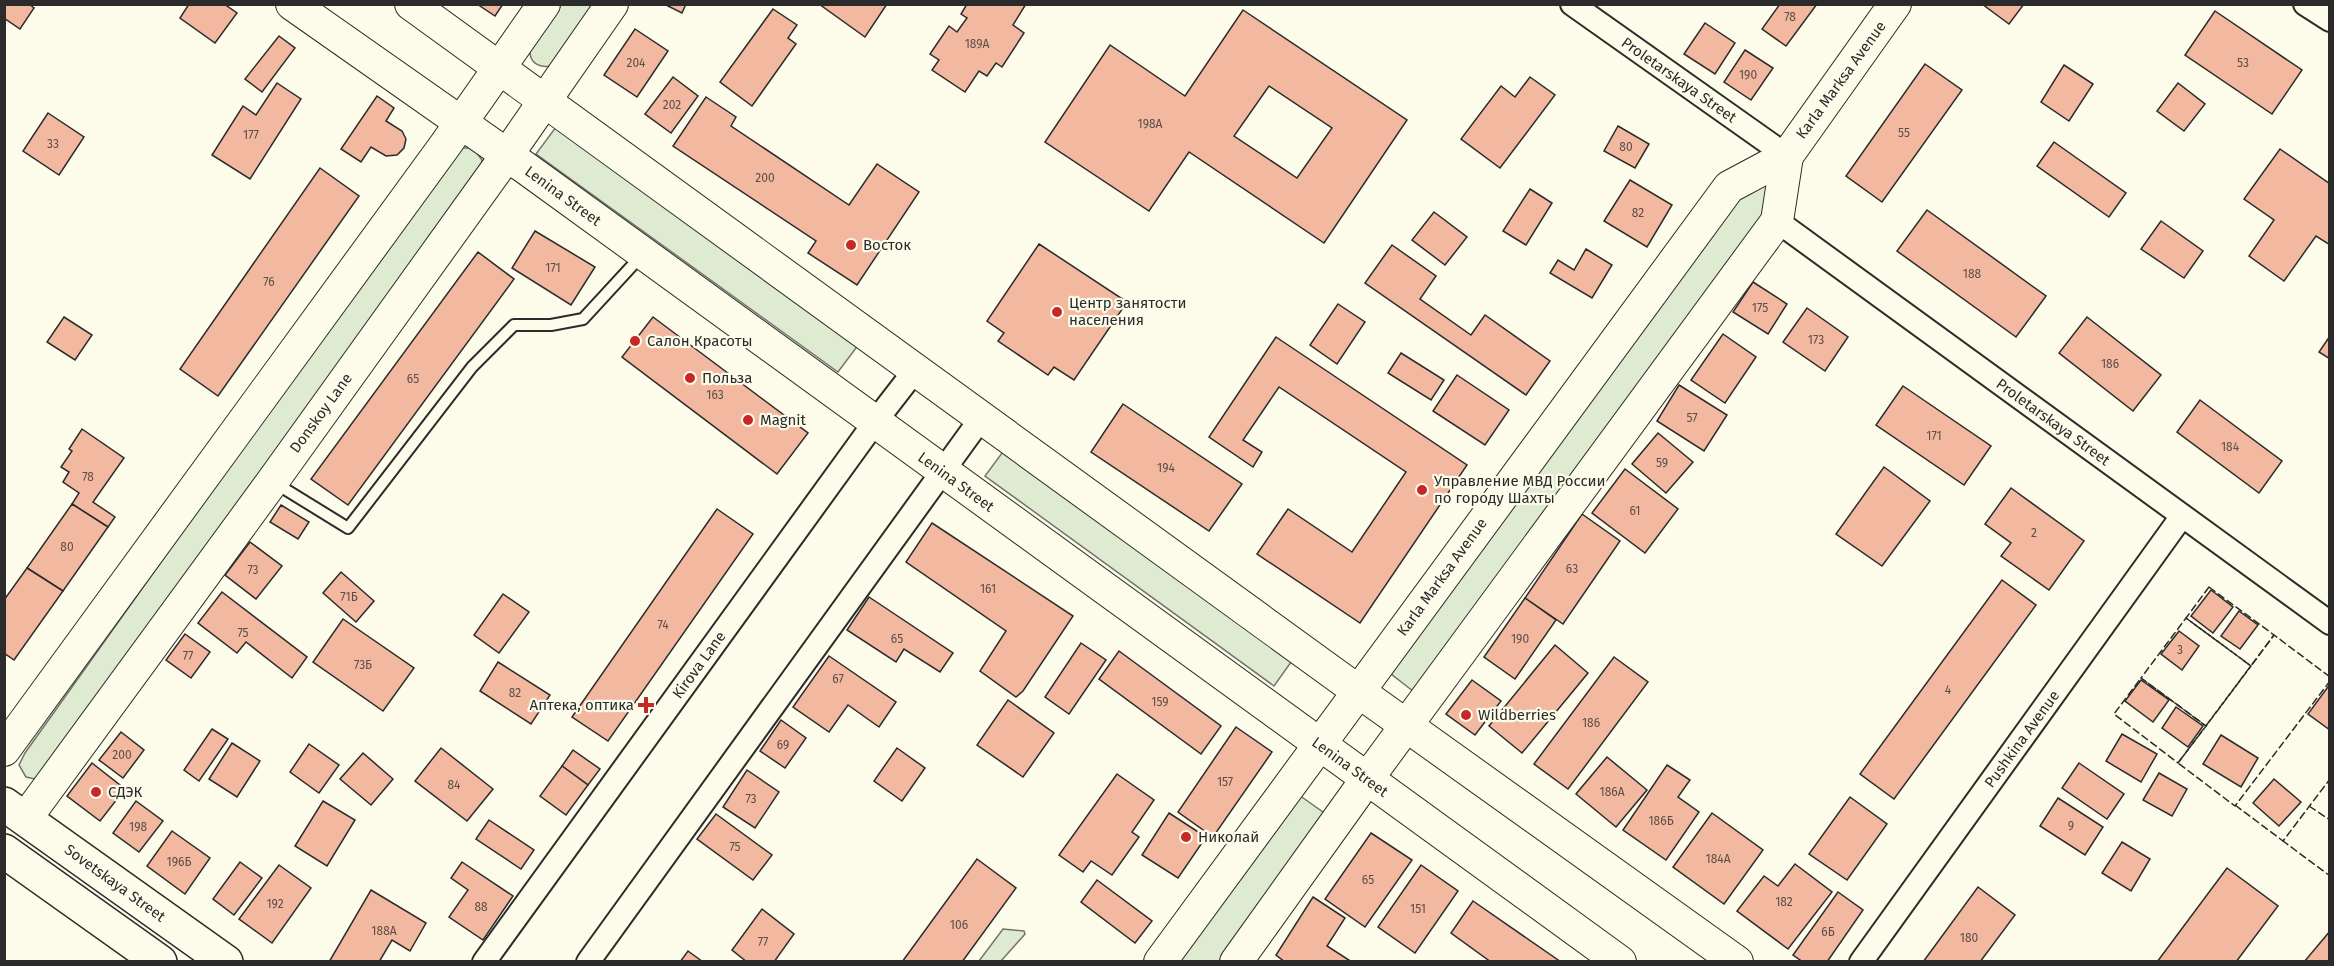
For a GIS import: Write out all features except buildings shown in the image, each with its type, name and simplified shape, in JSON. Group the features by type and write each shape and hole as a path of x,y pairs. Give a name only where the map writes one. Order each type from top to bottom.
{"main road":[{"name":"Lenina Street","path":"292,4 462,122 1620,962"},
{"path":"411,4 1358,691 1737,962"},
{"path":"4,750 462,122 544,4"},
{"name":"Donskoy Lane","path":"12,820 272,482 507,155 612,4"},
{"name":"Karla Marksa Avenue","path":"1160,962 1729,186 1786,156 1895,4"},
{"name":"Karla Marksa Avenue","path":"1236,962 1366,779 1777,221 1786,156"},
{"name":"Sovetskaya Street","path":"12,820 226,962"},
{"path":"4,851 160,962"}],"street":[{"name":"Proletarskaya Street","path":"1572,4 1786,156"},
{"path":"2305,4 2330,21"},
{"name":"Proletarskaya Street","path":"1777,221 2330,623"},
{"name":"Kirova Lane","path":"484,962 875,422 916,369"},
{"path":"588,962 982,417"},
{"name":"Pushkina Avenue","path":"1861,962 2182,516"}],"lane":[{"path":"272,482 348,528 472,367 514,325 551,325 583,319 643,254"}],"green space":[{"path":"558,5 603,5 561,60 549,66 538,65 531,56 532,43"},
{"path":"559,123 859,344 838,372 536,154"},
{"path":"461,148 473,148 482,160 479,178 46,774 35,779 26,777 19,765 25,753 451,155"},
{"path":"1779,169 1772,219 1418,695 1386,670 1735,192"},
{"path":"1005,449 1294,658 1274,686 985,476"},
{"path":"1299,795 1327,815 1220,961 1177,962"},
{"path":"1003,929 1024,931 1025,934 1001,961 979,961"}],"fence":[{"path":"2209,587 2274,635 2251,666 2186,618 2209,587"},
{"path":"2186,618 2251,666 2206,726 2141,678 2186,618"},
{"path":"2330,677 2274,635 2178,763 2235,806 2330,681"},
{"path":"2141,678 2206,726 2178,763 2114,714 2141,678"},
{"path":"2235,805 2283,841 2330,779"},
{"path":"2309,806 2330,820"},
{"path":"2284,840 2330,876"}],"place":[{"name":"Восток","path":"851,245"},
{"name":"Центр занятости населения","path":"1057,312"},
{"name":"Салон Красоты","path":"635,341"},
{"name":"Польза","path":"690,378"},
{"name":"Magnit","path":"748,420"},
{"name":"Управление МВД России по городу Шахты","path":"1422,490"},
{"name":"Аптека, оптика","path":"646,705"},
{"name":"Wildberries","path":"1466,715"},
{"name":"СДЭК","path":"96,792"},
{"name":"Николай","path":"1186,837"}]}
